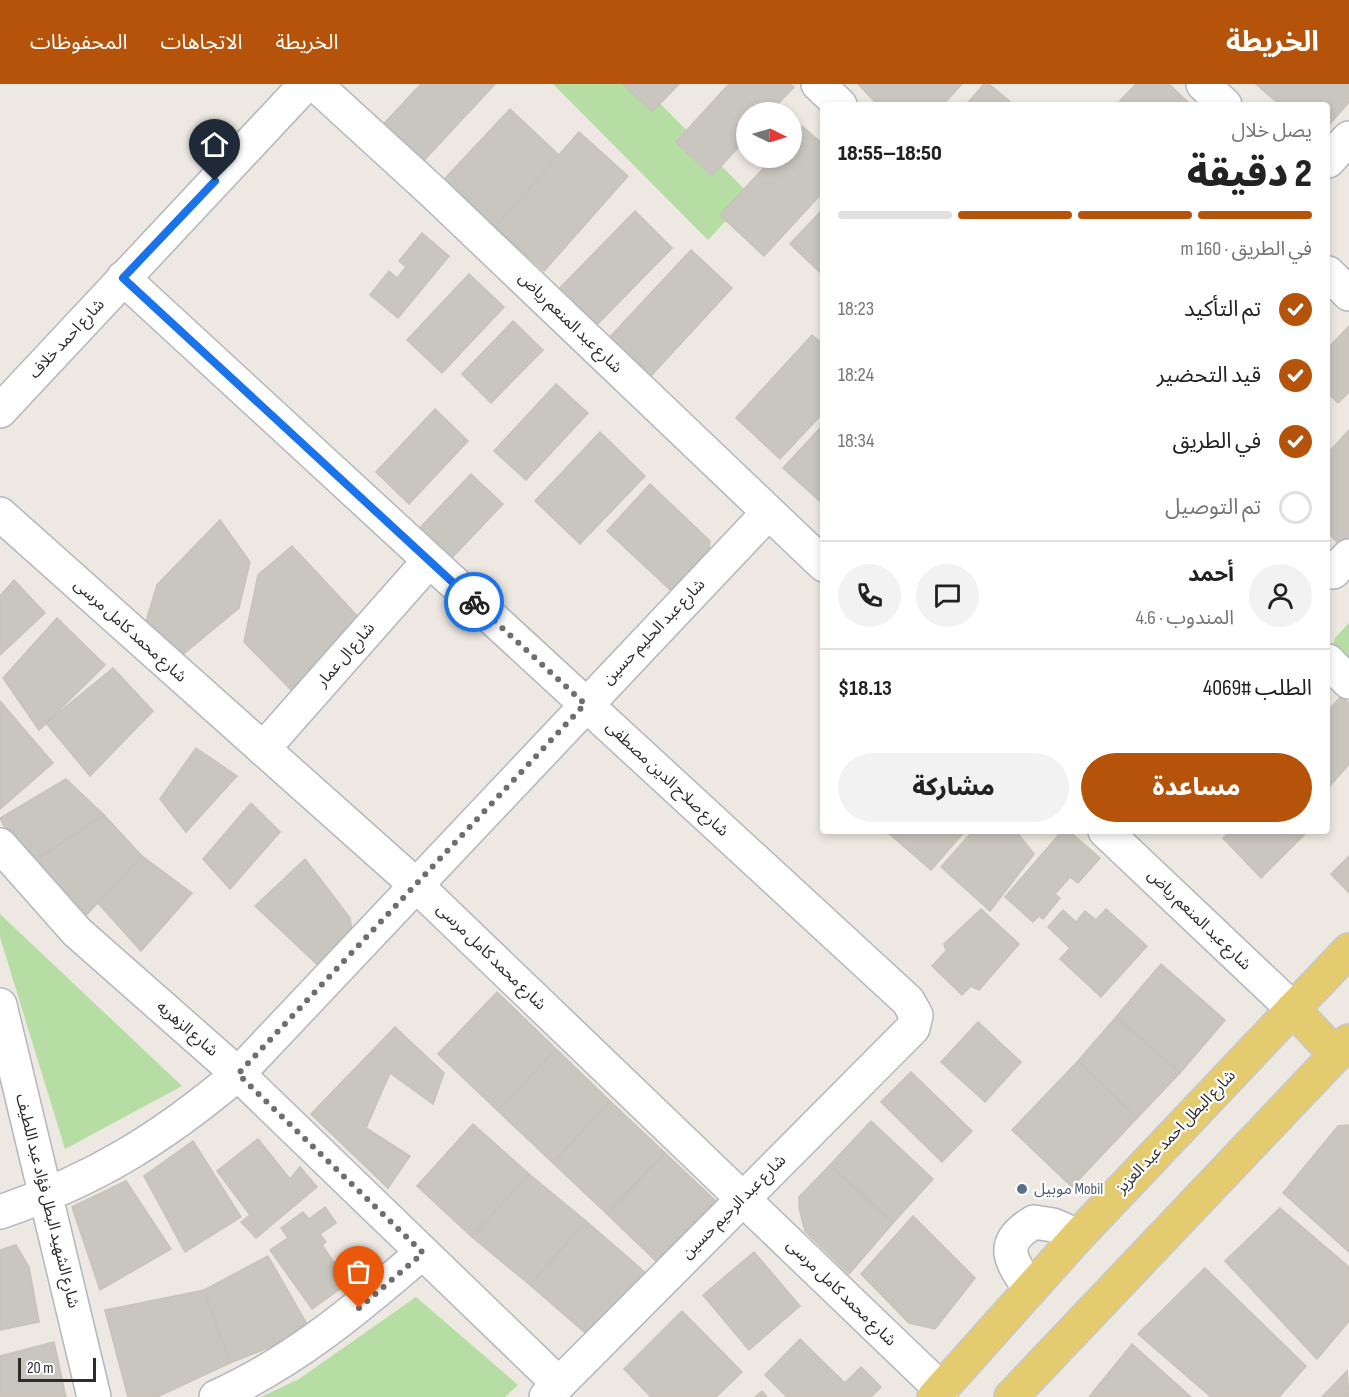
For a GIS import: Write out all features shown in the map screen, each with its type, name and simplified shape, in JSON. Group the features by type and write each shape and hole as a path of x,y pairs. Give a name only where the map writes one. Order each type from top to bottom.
{"main road":[{"name":"شارع البطل احمد عبد العزيز","path":"938,1393 1078,1236 1349,950"},
{"path":"1011,1397 1345,1054 1293,1010"}],"street":[{"name":"شارع احمد خلاف","path":"0,411 306,84"},
{"name":"شارع عبد المنعم رياض","path":"315,84 433,192 820,561"},
{"path":"818,84 837,102"},
{"path":"1203,84 1222,102"},
{"path":"1330,159 1349,138"},
{"path":"1330,275 1349,294"},
{"name":"شارع صلاح الدين مصطفى","path":"123,278 908,1001 916,1015"},
{"name":"شارع محمد كامل مرسى","path":"0,513 417,886 743,1198 938,1393"},
{"name":"شارع عبد الحليم حسين","path":"0,1212 45,1197 143,1147 188,1116 238,1074 417,886 585,704 768,513"},
{"name":"شارع ال عمار","path":"262,749 429,561"},
{"path":"1330,663 1349,682"},
{"name":"شارع عبد المنعم رياض","path":"1108,834 1293,1010"},
{"name":"شارع الزهريه","path":"0,845 77,932 238,1074 423,1253 553,1391"},
{"name":"شارع الشهيد البطل فؤاد عبد اللطيف","path":"0,1005 94,1397"},
{"name":"شارع عبد الرحيم حسين","path":"553,1391 913,1028 916,1015"},
{"path":"1030,1289 1016,1268 1010,1249 1017,1232 1034,1222 1053,1225 1078,1236"},
{"path":"216,1397 301,1350 359,1308 423,1253"}],"green space":[{"path":"553,84 641,84 750,195 708,240"},
{"path":"1349,623 1349,674 1332,650 1335,638"},
{"path":"0,914 182,1086 65,1149 0,937"},
{"path":"416,1297 518,1385 505,1397 261,1397 299,1379"}],"building":[{"path":"421,84 495,84 417,168 377,131"},
{"path":"623,84 679,84 652,112"},
{"path":"729,84 790,84 794,87 780,102 736,102 736,150 712,176 676,142"},
{"path":"858,84 962,84 946,102 875,102"},
{"path":"984,84 989,84 1010,102 969,102"},
{"path":"1136,84 1169,84 1188,102 1119,102"},
{"path":"1256,84 1349,84 1349,102 1330,124 1330,102 1277,102"},
{"path":"510,109 560,156 485,238 435,189"},
{"path":"802,126 820,142 820,195 764,256 720,215 764,168 802,168"},
{"path":"579,132 628,176 544,271 495,227"},
{"path":"635,211 672,248 589,333 552,296"},
{"path":"820,212 820,272 790,244"},
{"path":"422,233 449,256 398,318 370,295 389,271 397,278 406,267 399,261"},
{"path":"691,250 732,288 650,377 608,339"},
{"path":"469,274 504,307 442,373 407,340"},
{"path":"513,321 543,350 491,403 462,374"},
{"path":"1349,326 1349,392 1338,403 1330,395 1330,346"},
{"path":"812,335 820,342 820,416 780,459 736,418"},
{"path":"556,384 588,413 526,480 494,451"},
{"path":"435,409 468,441 409,504 376,472"},
{"path":"820,428 820,501 783,468"},
{"path":"1349,430 1349,550 1347,552 1330,535 1330,451"},
{"path":"600,432 645,476 580,544 535,501"},
{"path":"471,474 503,504 448,562 416,532"},
{"path":"650,484 710,541 707,572 681,600 607,531"},
{"path":"220,520 250,562 239,608 176,660 144,628 157,585"},
{"path":"292,546 363,622 297,696 244,642 258,575"},
{"path":"14,580 45,613 0,655 0,596"},
{"path":"57,618 105,665 39,730 3,678"},
{"path":"113,668 153,711 90,776 46,723"},
{"path":"1341,696 1349,703 1349,764 1330,786 1330,709"},
{"path":"0,701 53,763 0,809"},
{"path":"196,748 237,776 186,832 160,799"},
{"path":"66,779 104,815 25,867 0,818"},
{"path":"251,803 280,832 230,889 203,859"},
{"path":"104,815 142,856 73,929 25,867"},
{"path":"889,834 962,834 931,870"},
{"path":"970,834 1018,834 1034,854 990,911 941,867"},
{"path":"1059,834 1072,834 1100,858 1078,883 1070,877 1055,894 1060,898 1043,919 1039,916 1033,922 1005,897"},
{"path":"1228,834 1305,834 1261,878 1223,838"},
{"path":"142,856 192,893 141,951 98,903"},
{"path":"1349,856 1349,893 1331,874"},
{"path":"305,859 350,918 353,938 323,970 255,906"},
{"path":"981,909 1019,944 979,990 971,986 962,995 932,966 946,951 944,944"},
{"path":"1106,909 1147,946 1101,997 1060,959 1070,948 1048,927 1063,910 1076,922 1085,911 1096,920"},
{"path":"1161,964 1225,1020 1180,1073 1116,1017"},
{"path":"497,992 556,1049 498,1111 438,1054"},
{"path":"1116,1017 1180,1073 1137,1118 1078,1061"},
{"path":"978,1022 1021,1062 985,1102 941,1062"},
{"path":"395,1027 444,1073 433,1104 390,1073 366,1128 410,1156 388,1188 311,1114"},
{"path":"556,1049 610,1101 553,1163 498,1111"},
{"path":"1078,1061 1137,1118 1072,1187 1012,1130"},
{"path":"911,1072 972,1131 942,1162 881,1102"},
{"path":"610,1101 665,1153 607,1214 553,1163"},
{"path":"871,1121 933,1179 893,1223 830,1165"},
{"path":"473,1124 529,1174 472,1237 417,1186"},
{"path":"1349,1125 1349,1252 1283,1193 1338,1126"},
{"path":"258,1139 290,1179 300,1167 317,1187 256,1238 241,1222 250,1215 217,1171"},
{"path":"193,1141 241,1217 185,1252 144,1176"},
{"path":"665,1153 719,1204 661,1266 607,1214"},
{"path":"830,1165 893,1223 849,1274 805,1231 799,1208 799,1197"},
{"path":"529,1174 586,1221 530,1285 472,1237"},
{"path":"126,1181 171,1249 100,1290 72,1207"},
{"path":"325,1207 336,1223 320,1234 326,1242 322,1245 348,1283 312,1309 270,1250 288,1238 281,1228 303,1212 309,1219"},
{"path":"1280,1208 1349,1267 1349,1321 1317,1359 1225,1261"},
{"path":"913,1216 975,1278 935,1329 909,1323 861,1274"},
{"path":"586,1221 647,1274 591,1338 530,1285"},
{"path":"16,1245 29,1267 39,1322 0,1330 0,1250"},
{"path":"754,1252 800,1306 749,1350 703,1295"},
{"path":"268,1256 311,1331 230,1363 204,1290"},
{"path":"1205,1268 1306,1366 1279,1397 1211,1397 1138,1334"},
{"path":"204,1290 230,1363 157,1397 128,1397 105,1310"},
{"path":"682,1311 742,1372 716,1397 651,1397 624,1369"},
{"path":"800,1339 845,1383 861,1367 881,1387 871,1397 787,1397 765,1375"},
{"path":"54,1342 66,1397 0,1397 0,1356"},
{"path":"1132,1344 1191,1397 1089,1397"},
{"path":"1347,1371 1349,1397 1322,1397"},
{"path":"762,1391 767,1397 755,1397"}],"way so far":[{"path":"359,1308 423,1253 238,1074 417,886 585,704 474,602"}],"place":[{"name":"موبيل Mobil","path":"1022,1189"}],"route":[{"path":"215,181 123,278 474,602"}]}
